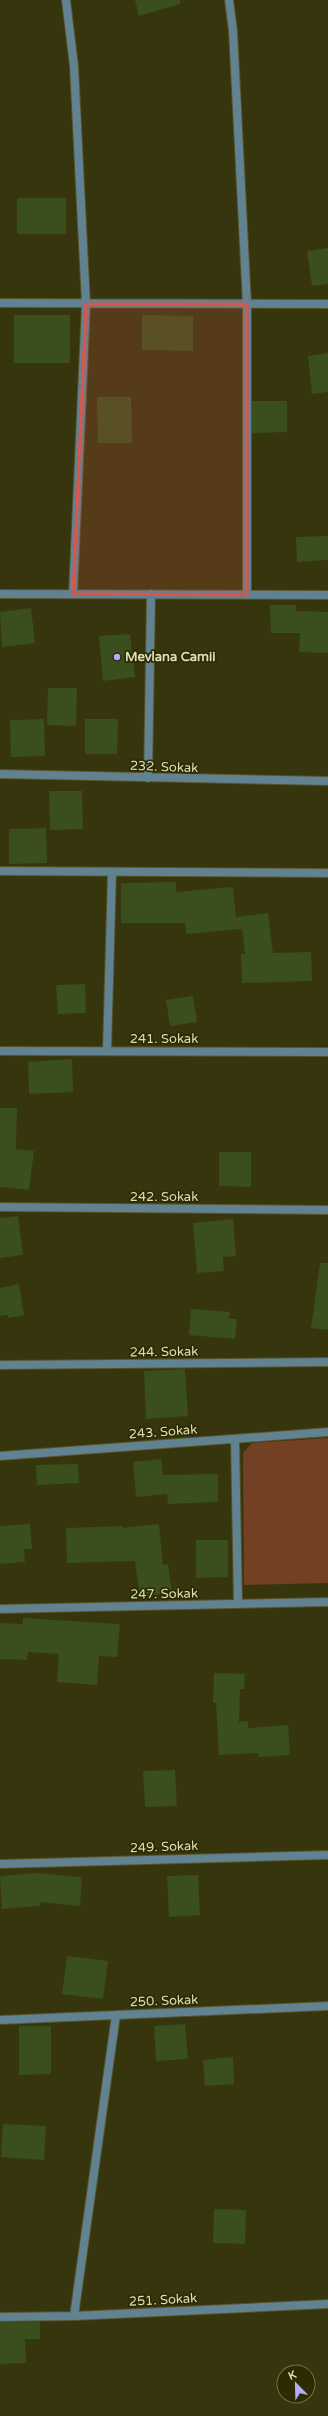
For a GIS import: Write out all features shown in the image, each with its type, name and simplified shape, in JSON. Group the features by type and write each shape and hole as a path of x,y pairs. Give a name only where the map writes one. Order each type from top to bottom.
{"street":[{"path":"66,0 74,66 86,304 73,594"},
{"path":"229,0 233,31 247,304 247,594"},
{"path":"0,304 328,304"},
{"path":"0,594 328,595"},
{"path":"148,778 151,594"},
{"name":"232. Sokak","path":"0,774 328,781"},
{"path":"0,871 328,873"},
{"path":"107,1051 112,872"},
{"name":"241. Sokak","path":"0,1050 328,1052"},
{"name":"242. Sokak","path":"0,1207 328,1210"},
{"name":"244. Sokak","path":"0,1365 328,1362"},
{"name":"243. Sokak","path":"0,1456 328,1432"},
{"path":"235,1439 238,1604"},
{"name":"247. Sokak","path":"0,1609 328,1602"},
{"name":"249. Sokak","path":"0,1864 328,1855"},
{"name":"250. Sokak","path":"0,2020 328,2006"},
{"path":"74,2316 116,2015"},
{"name":"251. Sokak","path":"0,2317 74,2316 328,2304"}],"highlighted area":[{"path":"86,304 247,304 247,595 73,594"}],"shaded area":[{"path":"328,1438 328,1583 244,1585 243,1453 252,1443"}],"building":[{"path":"135,0 180,0 180,4 139,16"},
{"path":"17,198 66,198 66,234 17,234"},
{"path":"328,248 328,284 312,286 307,251"},
{"path":"14,315 70,315 70,363 14,363"},
{"path":"142,315 193,316 193,351 142,350"},
{"path":"328,353 328,392 312,394 308,356"},
{"path":"97,397 131,397 132,443 98,443"},
{"path":"252,401 287,401 287,432 252,433"},
{"path":"328,536 328,560 297,562 296,537"},
{"path":"270,605 296,605 296,611 328,612 328,653 299,652 300,633 271,633"},
{"path":"31,608 35,643 2,647 0,612"},
{"name":"Mevlana Camii","path":"130,634 135,677 103,681 99,636"},
{"path":"48,688 77,688 76,726 47,725"},
{"path":"44,719 45,756 11,757 10,720"},
{"path":"85,719 118,719 117,754 85,754"},
{"path":"49,791 82,791 83,829 50,830"},
{"path":"46,828 47,863 9,864 9,829"},
{"path":"176,882 176,892 233,887 236,917 268,913 273,953 311,952 312,981 242,983 241,954 245,954 242,929 186,934 185,923 121,923 121,883"},
{"path":"85,984 86,1013 58,1014 56,985"},
{"path":"193,996 197,1022 170,1026 166,1000"},
{"path":"72,1059 73,1092 29,1094 28,1062"},
{"path":"0,1108 17,1108 16,1149 34,1151 29,1190 0,1187"},
{"path":"219,1152 251,1152 251,1187 219,1186"},
{"path":"18,1216 23,1255 0,1258 0,1218"},
{"path":"233,1219 236,1256 223,1257 224,1271 197,1273 193,1223"},
{"path":"320,1263 328,1263 328,1330 311,1328"},
{"path":"19,1284 24,1315 8,1318 8,1315 0,1316 0,1288"},
{"path":"191,1309 230,1312 229,1319 237,1319 235,1339 189,1335"},
{"path":"185,1369 188,1416 146,1419 144,1371"},
{"path":"161,1459 163,1475 218,1474 218,1502 168,1504 167,1494 136,1497 133,1462"},
{"path":"78,1464 79,1483 37,1485 36,1465"},
{"path":"30,1524 32,1549 24,1549 25,1562 0,1564 0,1526"},
{"path":"159,1524 163,1565 168,1564 172,1592 140,1597 135,1561 67,1563 66,1528 123,1526 123,1528"},
{"path":"196,1540 228,1540 228,1577 196,1578"},
{"path":"23,1618 120,1624 117,1657 99,1656 97,1685 57,1682 59,1654 28,1652 27,1660 0,1659 0,1623 23,1624"},
{"path":"214,1673 245,1674 244,1689 240,1689 239,1722 248,1721 248,1728 288,1725 290,1755 259,1757 258,1753 219,1755 216,1703 213,1703"},
{"path":"175,1770 177,1806 145,1807 143,1771"},
{"path":"36,1873 82,1877 80,1906 40,1902 40,1906 2,1909 0,1876"},
{"path":"198,1875 200,1915 169,1917 167,1876"},
{"path":"67,1956 108,1961 103,1999 62,1994"},
{"path":"185,2024 188,2059 156,2061 154,2026"},
{"path":"19,2026 51,2026 51,2074 19,2075"},
{"path":"233,2057 234,2084 205,2086 203,2060"},
{"path":"3,2124 46,2126 44,2160 1,2157"},
{"path":"214,2209 246,2210 245,2244 213,2243"},
{"path":"0,2322 40,2322 40,2339 25,2339 26,2363 0,2364"}],"place":[{"name":"Mevlana Camii","path":"117,657"}]}
